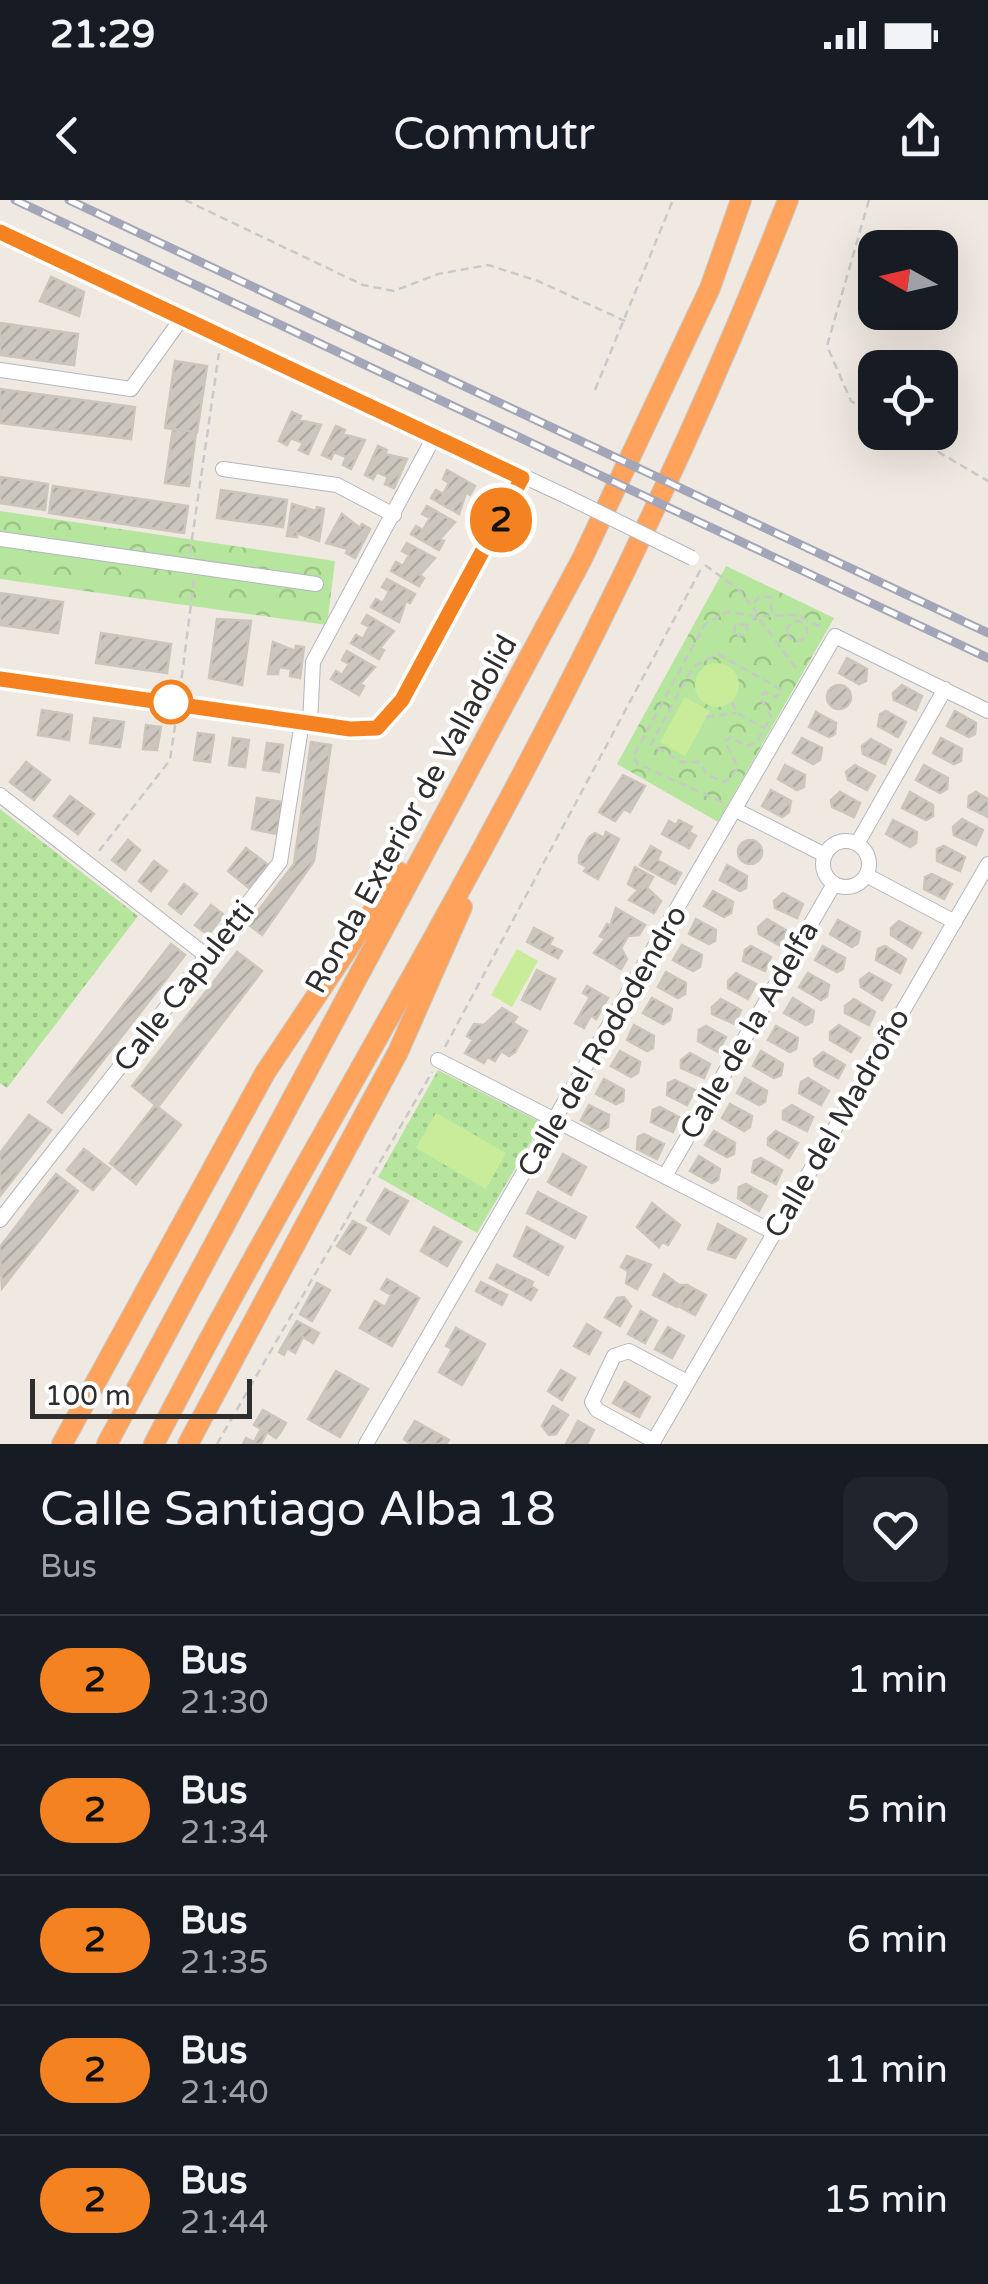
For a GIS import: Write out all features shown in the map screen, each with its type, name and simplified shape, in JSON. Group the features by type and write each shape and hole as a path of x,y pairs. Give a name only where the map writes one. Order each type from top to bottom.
{"highway":[{"name":"Ronda Exterior de Valladolid","path":"106,1444 530,659 643,436 710,288 741,200"},
{"path":"154,1444 324,1127 493,830 686,445 788,200"},
{"path":"62,1444 264,1073 412,853 438,824"},
{"path":"188,1444 398,1052 493,830"}],"street":[{"path":"0,232 698,561"},
{"path":"0,370 131,389 182,318"},
{"name":"Calle Capuletti","path":"0,1220 280,862 306,722 312,662 434,437"},
{"path":"222,469 337,485 394,516"},
{"path":"0,679 306,722 377,728 402,700 522,478"},
{"path":"0,539 316,584"},
{"path":"835,636 988,710"},
{"name":"Calle del Rododendro","path":"366,1444 736,810 772,733 835,636"},
{"path":"856,844 944,689"},
{"path":"0,795 208,957"},
{"path":"736,810 824,854"},
{"path":"838,842 856,844 868,861 866,875 856,885 834,884 823,871 824,854 838,842"},
{"name":"Calle del Madroño","path":"687,1382 630,1351 614,1356 592,1402 597,1410 653,1442 988,864"},
{"path":"866,875 955,922"},
{"name":"Calle de la Adelfa","path":"664,1176 834,884"},
{"path":"438,1060 773,1232"}],"path":[{"path":"184,200 363,285 394,290 438,274 488,265 538,281 625,322"},
{"path":"595,390 673,200"},
{"path":"858,406 851,402 827,346 869,200"},
{"path":"88,864 170,760 222,337"},
{"path":"935,450 988,481"},
{"path":"217,1444 438,1060 698,561 753,607 802,676 810,679"},
{"path":"753,607 758,597 767,596 774,603 771,614"},
{"path":"736,810 710,794 638,764 633,757 708,619 726,612 771,614 803,620 835,636"},
{"path":"746,626 757,616"},
{"path":"803,620 807,636 791,640 789,625 803,620"},
{"path":"718,654 782,690 776,697 765,692 760,697 771,714 772,733 753,745 731,737 725,741 738,768 725,782 707,775 700,762 680,762 651,744 693,668 718,654"},
{"path":"732,702 737,713 772,733"},
{"path":"706,717 737,713"}],"green space":[{"path":"0,511 335,561 327,625 0,579"},
{"path":"726,566 834,618 718,822 617,764"},
{"path":"717,663 733,669 739,685 733,701 717,707 701,701 695,685 701,669"},
{"path":"685,697 710,711 685,756 660,742"},
{"path":"0,809 138,916 7,1088 0,1083"},
{"path":"517,949 538,961 512,1007 491,995"},
{"path":"438,1070 542,1123 477,1233 378,1177"},
{"path":"436,1113 506,1153 486,1189 416,1148"}],"building":[{"path":"51,277 84,292 79,316 40,301"},
{"path":"0,323 78,334 74,365 0,355"},
{"path":"175,361 207,366 197,432 165,428"},
{"path":"0,389 135,407 131,439 0,423"},
{"path":"292,412 301,416 299,420 321,425 308,454 299,450 303,443 291,438 287,445 279,441"},
{"path":"336,426 345,430 343,434 365,440 351,469 343,465 346,457 334,452 331,459 322,455"},
{"path":"173,429 196,432 189,486 165,483"},
{"path":"378,446 387,450 385,454 407,459 394,488 385,484 388,477 377,472 373,479 365,475"},
{"path":"447,470 475,486 470,495 466,493 459,514 431,498 436,490 443,494 449,483 443,479"},
{"path":"0,477 48,484 45,510 0,503"},
{"path":"53,486 188,506 184,533 49,513"},
{"path":"221,490 287,500 283,527 217,518"},
{"path":"292,504 316,511 317,507 324,509 319,541 297,533 297,537 287,536"},
{"path":"427,506 455,522 440,539 444,541 439,550 411,534 416,526 423,530 430,518 422,514"},
{"path":"342,514 360,528 362,524 370,529 355,558 346,553 348,549 326,543"},
{"path":"407,543 435,558 420,575 424,578 419,586 391,571 396,562 403,566 409,555 402,551"},
{"path":"387,579 415,594 410,603 406,601 399,622 371,607 376,599 383,603 389,591 382,587"},
{"path":"0,593 63,602 58,633 0,625"},
{"path":"367,615 394,631 380,648 384,650 379,659 351,643 356,635 363,639 369,627 362,623"},
{"path":"217,619 251,621 242,685 209,678"},
{"path":"101,633 171,644 167,673 96,663"},
{"path":"273,642 295,651 296,646 304,647 300,678 290,676 291,669 279,667 278,674 268,674"},
{"path":"347,651 375,667 360,684 364,686 359,695 331,679 336,671 342,675 349,664 342,660"},
{"path":"847,658 867,669 866,681 859,684 839,673"},
{"path":"839,685 851,697 839,709 827,697"},
{"path":"902,685 922,696 916,710 894,700 893,693"},
{"path":"42,710 72,715 69,740 38,735"},
{"path":"886,711 906,722 898,737 878,726 880,714"},
{"path":"955,711 976,723 975,734 969,737 947,726"},
{"path":"816,712 836,723 835,734 829,737 809,727"},
{"path":"94,718 124,722 120,747 90,743"},
{"path":"146,725 161,727 157,750 143,749"},
{"path":"198,733 214,735 210,762 194,760"},
{"path":"233,738 249,740 245,767 229,765"},
{"path":"802,738 822,748 820,760 813,764 793,753"},
{"path":"941,738 962,749 961,761 954,764 933,753"},
{"path":"871,739 891,750 885,764 863,754 862,746"},
{"path":"311,742 331,745 314,861 262,935 248,924 294,864"},
{"path":"267,743 283,745 279,772 263,770"},
{"path":"26,762 50,780 34,800 10,782"},
{"path":"785,765 805,775 804,787 797,790 778,779"},
{"path":"855,765 875,776 867,790 848,780 846,772"},
{"path":"924,765 948,778 947,789 940,793 916,780"},
{"path":"623,775 645,786 630,812 624,809 615,821 599,812"},
{"path":"771,790 791,801 789,812 782,817 762,806"},
{"path":"840,792 860,803 854,817 832,807 831,800"},
{"path":"910,792 933,805 933,816 926,820 902,808"},
{"path":"976,792 988,799 988,817 968,807 969,796"},
{"path":"70,796 94,814 78,834 54,816"},
{"path":"257,798 282,802 277,834 252,829"},
{"path":"962,819 983,830 976,845 954,835 953,827"},
{"path":"679,820 692,827 689,832 696,836 689,848 662,834 669,821 676,825"},
{"path":"893,820 917,832 916,843 910,847 886,834"},
{"path":"606,832 619,839 598,879 584,871 587,867 579,863 579,856 589,837 595,833 604,838"},
{"path":"128,840 140,850 125,870 112,860"},
{"path":"750,840 762,852 750,864 738,852"},
{"path":"651,846 661,852 657,860 681,873 675,884 640,865"},
{"path":"944,846 965,857 960,871 937,861 937,849"},
{"path":"246,848 268,865 249,888 228,871"},
{"path":"154,861 167,871 151,891 139,881"},
{"path":"727,865 747,876 746,888 740,891 720,880"},
{"path":"635,867 653,877 647,888 661,901 654,913 629,900 638,890 628,884"},
{"path":"932,874 952,884 944,899 924,889 925,877"},
{"path":"184,884 197,894 181,914 169,904"},
{"path":"713,891 733,902 731,913 724,917 704,906"},
{"path":"783,893 803,904 797,918 775,908 774,901"},
{"path":"211,905 224,915 208,935 195,925"},
{"path":"616,908 645,925 639,935 628,936 621,948 627,959 621,969 594,953 605,939 600,936 607,924 610,926"},
{"path":"696,919 716,930 715,941 709,944 689,934"},
{"path":"767,919 787,931 779,945 759,934 758,927"},
{"path":"838,920 860,932 858,943 852,947 830,934"},
{"path":"899,921 921,933 912,948 891,935 891,928"},
{"path":"534,928 553,938 549,945 562,951 558,958 527,942"},
{"path":"171,944 185,955 62,1113 48,1102"},
{"path":"682,945 702,955 700,967 693,971 673,960"},
{"path":"751,946 771,957 765,971 743,961 745,950"},
{"path":"823,946 845,958 843,969 837,972 815,960"},
{"path":"885,946 906,959 900,973 876,960 878,949"},
{"path":"237,952 262,971 158,1107 132,1086"},
{"path":"537,970 555,979 540,1009 522,1000"},
{"path":"666,972 686,983 685,994 678,998 658,987"},
{"path":"736,973 756,984 748,999 728,988 728,981"},
{"path":"808,973 829,985 827,996 821,1000 799,987"},
{"path":"869,973 891,985 882,1000 861,987 860,980"},
{"path":"587,986 608,998 596,1019 591,1015 584,1028 575,1023 590,997 583,993"},
{"path":"652,998 672,1009 670,1020 663,1024 643,1013"},
{"path":"793,998 814,1011 812,1022 806,1025 784,1013"},
{"path":"721,999 741,1010 735,1024 712,1014 712,1007"},
{"path":"854,999 875,1012 869,1025 845,1013 845,1006"},
{"path":"502,1008 517,1017 513,1023 527,1031 515,1052 509,1056 501,1051 495,1061 487,1057 484,1063 465,1053 473,1040 467,1036 474,1024 484,1025"},
{"path":"634,1025 654,1036 653,1048 647,1051 627,1040"},
{"path":"839,1025 860,1038 851,1052 830,1040 830,1032"},
{"path":"706,1026 726,1037 718,1052 698,1041 699,1030"},
{"path":"776,1026 798,1038 796,1049 790,1052 768,1040"},
{"path":"620,1051 640,1062 638,1073 631,1077 611,1066"},
{"path":"761,1051 783,1064 781,1075 774,1078 753,1066"},
{"path":"823,1052 845,1065 838,1078 815,1066 814,1059"},
{"path":"690,1053 710,1064 704,1078 681,1068 681,1060"},
{"path":"745,1078 767,1091 765,1102 759,1105 737,1093"},
{"path":"808,1078 829,1091 821,1105 799,1093 801,1082"},
{"path":"604,1079 624,1090 623,1101 616,1104 596,1094"},
{"path":"675,1080 695,1090 687,1105 667,1095 668,1083"},
{"path":"730,1104 752,1116 750,1127 744,1131 722,1118"},
{"path":"155,1105 181,1125 136,1184 110,1163"},
{"path":"589,1105 609,1115 608,1127 600,1131 581,1120"},
{"path":"792,1105 813,1117 807,1131 783,1119 783,1111"},
{"path":"660,1107 679,1117 673,1132 651,1122 653,1110"},
{"path":"29,1115 51,1130 0,1196 0,1153"},
{"path":"714,1131 735,1143 734,1154 727,1157 705,1145"},
{"path":"776,1131 798,1143 789,1158 768,1145 768,1138"},
{"path":"644,1134 664,1144 657,1159 637,1149 638,1137"},
{"path":"84,1149 110,1169 93,1190 67,1170"},
{"path":"563,1154 586,1167 571,1195 548,1182"},
{"path":"699,1156 720,1169 718,1180 712,1183 690,1171"},
{"path":"761,1158 782,1170 776,1184 752,1172 754,1161"},
{"path":"56,1174 78,1191 2,1288 0,1247"},
{"path":"746,1184 767,1196 759,1211 738,1198 739,1187"},
{"path":"385,1189 408,1201 389,1234 367,1220"},
{"path":"538,1192 586,1217 575,1238 527,1213"},
{"path":"652,1203 680,1225 668,1245 662,1242 659,1247 637,1227"},
{"path":"353,1221 366,1228 350,1254 337,1246"},
{"path":"718,1224 746,1239 735,1258 708,1249"},
{"path":"434,1227 461,1242 447,1266 421,1251"},
{"path":"527,1227 563,1247 548,1275 514,1256"},
{"path":"627,1256 651,1265 637,1289 626,1283 628,1271 621,1267"},
{"path":"497,1265 533,1282 531,1286 537,1290 531,1300 490,1278"},
{"path":"664,1274 679,1285 687,1285 677,1307 653,1295"},
{"path":"387,1279 419,1298 392,1346 360,1328 375,1301 385,1307 391,1295 381,1289"},
{"path":"481,1282 507,1295 502,1305 476,1291"},
{"path":"317,1283 330,1290 312,1321 300,1314"},
{"path":"687,1285 706,1295 695,1315 680,1307"},
{"path":"624,1297 631,1306 620,1326 605,1317 617,1298"},
{"path":"641,1311 657,1321 645,1343 628,1334"},
{"path":"297,1321 319,1333 313,1343 303,1337 295,1353 287,1348 284,1355 279,1352"},
{"path":"587,1324 601,1333 589,1354 574,1346"},
{"path":"668,1327 684,1336 672,1358 655,1349"},
{"path":"456,1328 485,1344 462,1385 439,1372 452,1349 446,1346"},
{"path":"561,1370 575,1378 562,1400 548,1391"},
{"path":"336,1371 368,1389 340,1437 308,1419"},
{"path":"625,1382 650,1397 639,1417 613,1403"},
{"path":"553,1406 568,1415 556,1434 549,1435 542,1426"},
{"path":"263,1410 286,1423 276,1438 267,1432 261,1444 243,1444 246,1438 254,1442 261,1429 254,1425"},
{"path":"415,1421 449,1440 446,1444 410,1444 404,1439"},
{"path":"578,1421 594,1430 587,1444 566,1444"}],"railway":[{"path":"15,200 988,658"},
{"path":"69,200 988,633"}],"bus line":[{"name":"2","path":"0,232 522,478 402,700 377,728 350,729 0,679"}]}
